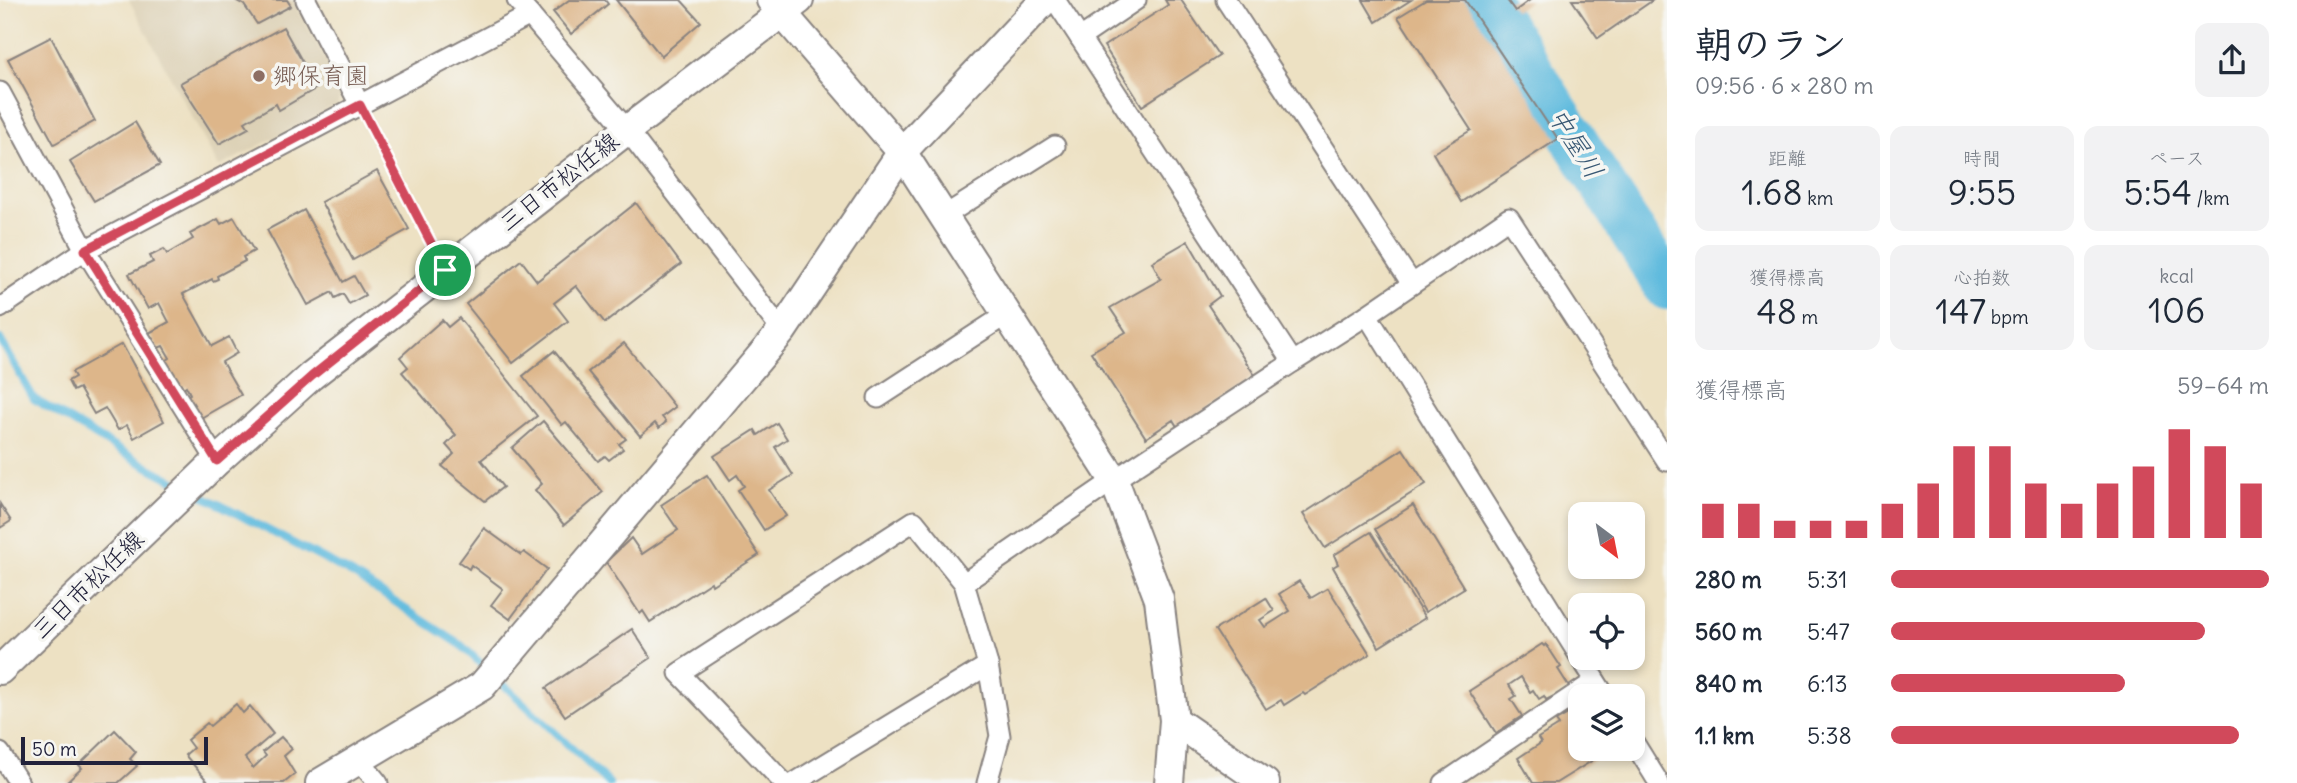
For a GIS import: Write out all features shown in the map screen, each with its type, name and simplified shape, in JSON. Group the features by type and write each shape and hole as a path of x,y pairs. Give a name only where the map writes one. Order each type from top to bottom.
{"street":[{"path":"306,0 360,105"},
{"path":"517,0 627,130 782,331"},
{"path":"320,783 482,686 782,331 902,152 1045,0"},
{"path":"1055,0 1293,362"},
{"path":"1080,38 1136,0"},
{"path":"1226,0 1412,284"},
{"path":"784,4 902,152 1114,480 1159,599 1174,720 1169,783"},
{"name":"三日市松任線","path":"0,670 217,461 312,376 784,4"},
{"path":"0,308 85,250 530,15"},
{"path":"0,92 85,250 217,461"},
{"path":"944,216 1055,146"},
{"path":"964,583 1114,480 1367,315 1509,218 1667,461"},
{"path":"878,398 1007,314"},
{"path":"1367,315 1568,637"},
{"path":"784,783 679,673 914,521 964,583 988,665 1000,736 987,783"},
{"path":"794,783 988,665"},
{"path":"1444,783 1568,708"},
{"path":"1174,720 1265,783"},
{"path":"0,753 19,783"},
{"path":"359,760 378,783"},
{"path":"1645,760 1659,783"}],"path":[{"path":"360,105 445,270"}],"shaded area":[{"path":"129,0 293,0 341,88 338,104 219,167"}],"building":[{"path":"235,0 287,0 291,6 257,24 244,5"},
{"path":"569,0 605,0 608,4 571,34 553,12"},
{"path":"616,0 681,0 701,22 661,56"},
{"path":"1165,0 1181,0 1219,56 1142,106 1104,46 1168,5"},
{"path":"1363,0 1411,0 1376,22"},
{"path":"1426,0 1465,0 1558,139 1461,202 1433,153 1471,130 1398,17"},
{"path":"1507,0 1530,0 1515,11"},
{"path":"1572,0 1653,0 1598,38"},
{"path":"283,27 317,88 279,110 276,104 245,122 249,128 219,144 180,83"},
{"path":"51,37 95,121 54,144 8,59"},
{"path":"135,122 160,165 94,201 70,162"},
{"path":"377,171 409,229 353,260 321,202"},
{"path":"636,203 681,264 605,323 576,286 554,303 568,321 513,363 466,304 521,260 537,281"},
{"path":"304,210 343,282 354,276 365,295 349,304 343,294 335,298 332,292 308,305 267,230"},
{"path":"234,217 254,251 243,257 245,261 217,276 218,279 212,279 183,294 212,346 229,337 237,353 222,362 241,395 199,419 184,398 190,394 186,386 180,390 164,362 170,358 163,346 158,348 149,333 169,322 159,303 148,309 129,274 153,262 150,256 164,249 167,254 193,239 190,234 218,219 221,224"},
{"path":"1188,241 1220,296 1208,305 1254,374 1243,386 1178,428 1173,420 1146,438 1091,352 1126,332 1110,308 1161,279 1152,262"},
{"path":"459,318 537,416 481,460 503,487 485,501 442,466 454,454 446,445 456,435 402,372 408,367 400,357 442,320 448,327"},
{"path":"624,343 675,407 662,417 666,422 659,428 655,423 640,436 588,372"},
{"path":"122,344 164,421 134,438 127,425 118,430 105,408 94,414 79,388 73,391 68,381 75,377 72,372"},
{"path":"554,351 626,439 619,444 623,449 609,460 605,456 598,461 566,422 562,425 523,376"},
{"path":"543,421 603,492 564,525 535,490 542,484 512,448"},
{"path":"777,423 787,439 775,447 793,475 769,490 786,516 764,530 738,490 744,486 737,475 730,480 714,456 755,430 758,435"},
{"path":"1403,449 1426,484 1325,548 1303,514"},
{"path":"707,475 759,555 712,585 711,582 650,622 643,611 640,614 606,562 631,538 642,554 678,530 661,505"},
{"path":"0,504 11,521 0,528"},
{"path":"1413,505 1464,588 1425,612 1375,529"},
{"path":"484,528 521,555 524,552 547,569 510,619 491,605 503,589 471,565 469,569 459,562"},
{"path":"1371,532 1425,618 1379,647 1333,567 1338,564 1334,555"},
{"path":"1299,581 1311,598 1328,588 1370,654 1305,695 1303,693 1284,705 1281,700 1266,709 1215,630 1266,598 1274,611 1260,620 1265,627 1290,611 1279,594"},
{"path":"632,629 651,658 565,716 546,688"},
{"path":"1542,644 1546,644 1561,667 1558,669 1568,685 1568,689 1546,700 1544,696 1539,699 1533,690 1530,692 1521,677 1509,685 1516,696 1511,699 1522,716 1496,733 1469,691"},
{"path":"236,704 243,713 250,706 273,734 245,758 253,768 266,756 263,752 281,737 292,749 284,756 295,774 284,783 209,783 185,755 193,748 187,740 207,723 210,726"},
{"path":"1568,714 1568,761 1592,761 1556,783 1533,783 1518,758 1541,743 1538,738 1559,725 1556,721"},
{"path":"115,730 136,752 130,759 137,766 118,783 66,783 82,768 79,765"}],"waterway":[{"name":"中屋川","path":"1486,0 1667,287"},
{"path":"0,339 34,399 146,466 352,574 461,645 609,783"}],"place":[{"name":"郷保育園","path":"259,76"}],"route":[{"path":"360,105 445,270 312,376 217,461 85,250 360,105"}]}
